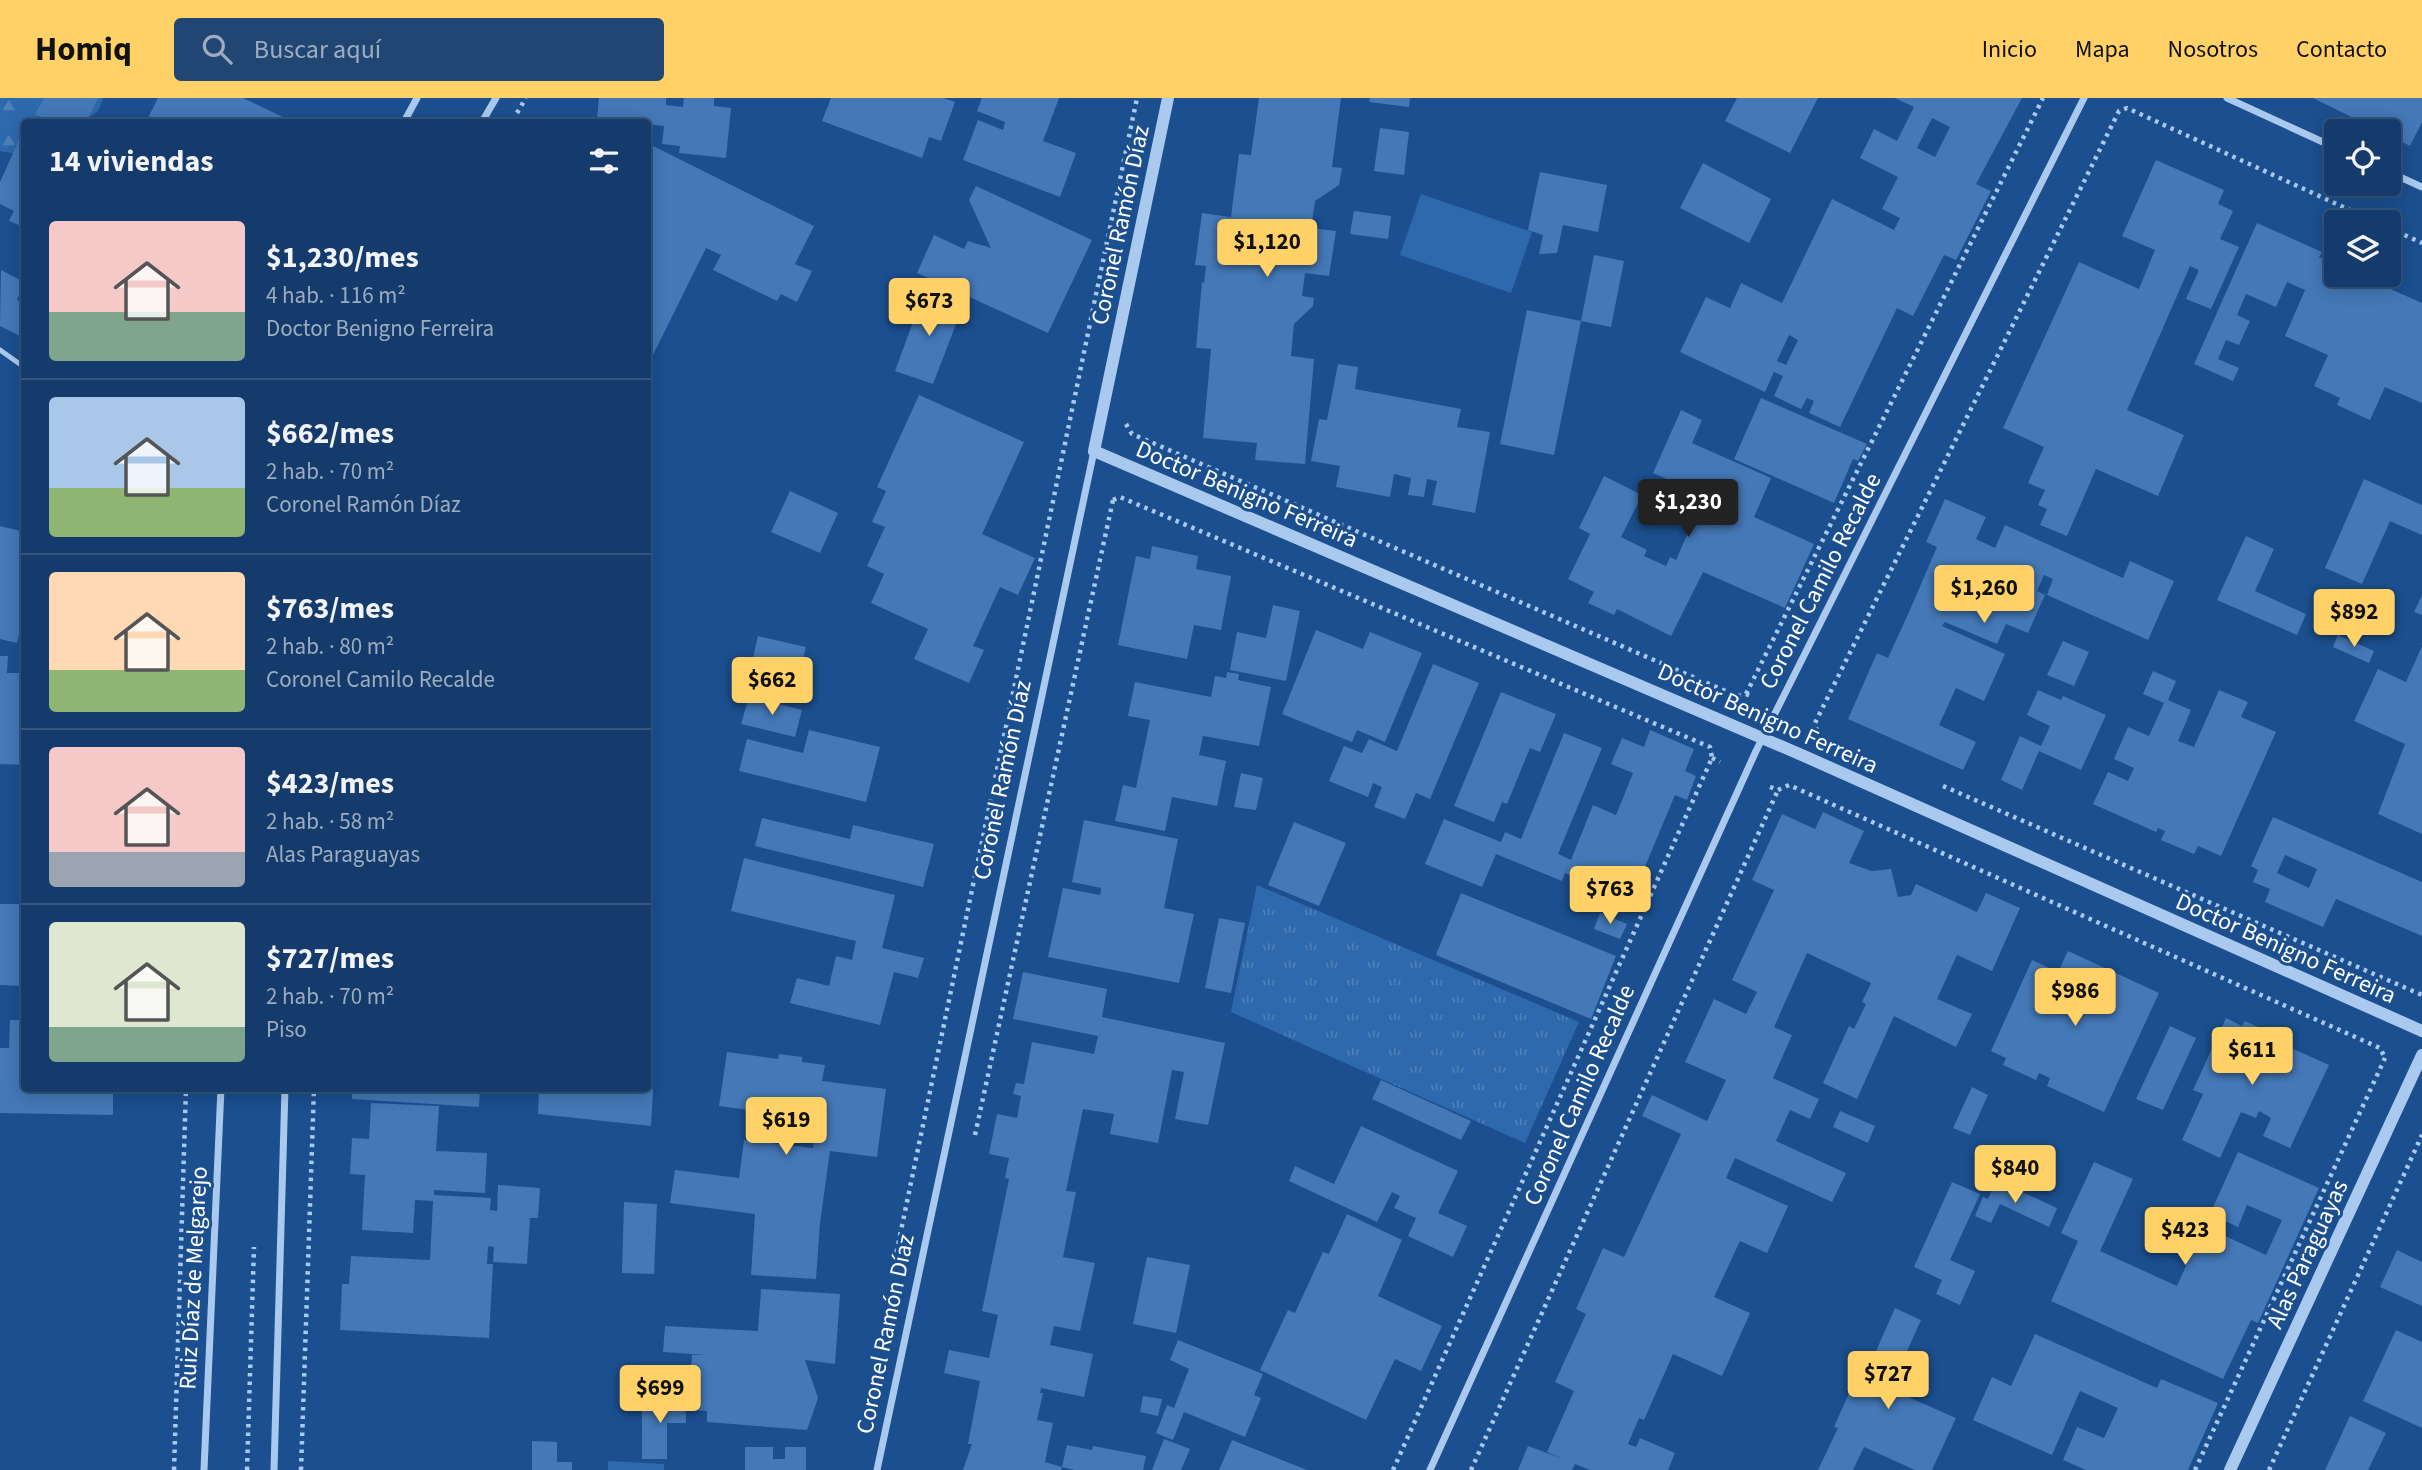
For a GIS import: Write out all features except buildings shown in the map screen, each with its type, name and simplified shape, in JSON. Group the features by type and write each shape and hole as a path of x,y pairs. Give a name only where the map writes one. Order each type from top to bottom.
{"street":[{"path":"406,119 417,98"},
{"path":"484,119 496,98"},
{"name":"Coronel Ramón Díaz","path":"877,1470 1168,98"},
{"name":"Coronel Camilo Recalde","path":"1430,1470 1763,739 2084,98"},
{"path":"2227,98 2324,142"},
{"path":"2401,177 2422,187"},
{"name":"Doctor Benigno Ferreira","path":"1094,451 1763,739 2422,1031"},
{"name":"Alas Paraguayas","path":"2230,1470 2422,1055"},
{"name":"Ruiz Díaz de Melgarejo","path":"204,1470 221,1092"},
{"path":"274,1470 285,1092"}],"lane":[{"path":"0,350 21,365"}],"path":[{"name":"Coronel Ramón Díaz","path":"891,1280 1137,98"},
{"name":"Coronel Camilo Recalde","path":"1746,694 2043,98"},
{"path":"2110,107 2119,111"},
{"path":"1817,731 1815,723 2119,111 2127,108 2350,210"},
{"path":"2401,233 2422,243"},
{"name":"Doctor Benigno Ferreira","path":"1126,423 1132,434 1737,696 1746,694 1753,697"},
{"name":"Doctor Benigno Ferreira","path":"1113,500 1120,497 1710,747 1712,758"},
{"name":"Coronel Ramón Díaz","path":"974,1142 1113,500"},
{"path":"1807,719 1815,723"},
{"name":"Coronel Camilo Recalde","path":"1393,1470 1712,758"},
{"path":"1712,758 1720,762"},
{"name":"Alas Paraguayas","path":"1778,790 1789,785 2380,1048 2385,1058 2195,1470"},
{"path":"1471,1470 1778,790 1770,786"},
{"name":"Doctor Benigno Ferreira","path":"1943,786 2421,995"},
{"name":"Ruiz Díaz de Melgarejo","path":"174,1470 186,1092"},
{"path":"301,1470 314,1092"},
{"path":"2269,1470 2422,1135"},
{"path":"247,1470 254,1238"}],"green space":[{"path":"0,98 103,98 98,111 87,119 21,119 21,154 0,151"},
{"path":"1421,194 1532,232 1511,293 1400,255"},
{"path":"1257,885 1579,1022 1525,1143 1231,1012"},
{"path":"608,1461 664,1464 664,1470 608,1470"}]}
